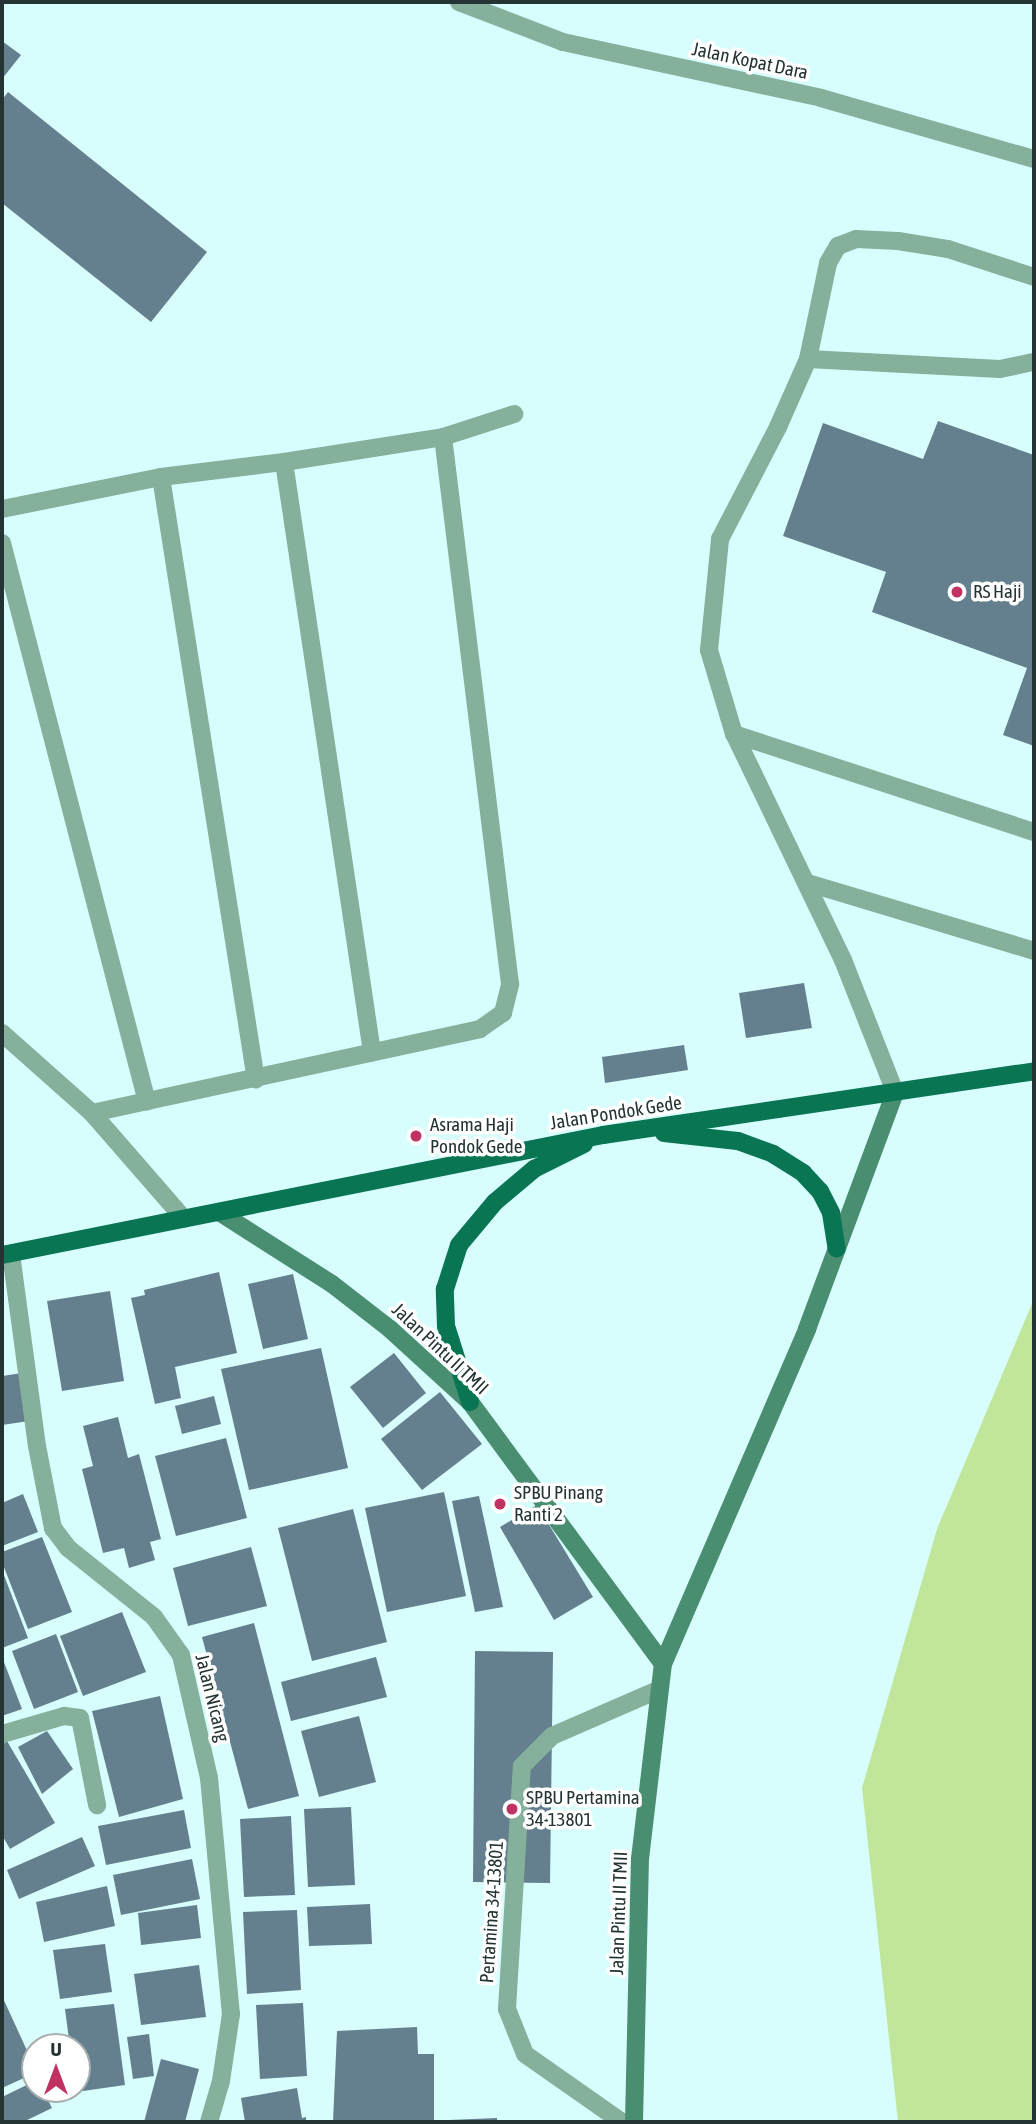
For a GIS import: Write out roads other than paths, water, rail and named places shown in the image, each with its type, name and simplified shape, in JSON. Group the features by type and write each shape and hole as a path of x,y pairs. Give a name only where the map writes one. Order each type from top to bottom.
{"main road":[{"name":"Jalan Pondok Gede","path":"6,1255 603,1135 1034,1071"},
{"path":"629,1132 738,1141 774,1154 803,1173 820,1191 831,1213 837,1249"},
{"path":"470,1402 446,1326 444,1289 459,1245 495,1202 534,1169 603,1135"}],"street":[{"name":"Jalan Kopat Dara","path":"459,2 563,42 821,98 1034,159"},
{"path":"895,1092 844,960 734,734 709,650 720,539 779,427 808,359 828,263 838,246 856,239 898,241 947,249 1034,276"},
{"path":"808,359 889,366 1000,369 1034,362"},
{"path":"2,509 162,477 443,438 514,414"},
{"path":"92,1113 256,1080 480,1029 503,1013 510,991 443,438"},
{"path":"284,462 372,1052"},
{"path":"162,477 256,1080"},
{"path":"2,543 147,1101"},
{"path":"734,734 1034,832"},
{"path":"808,883 1034,951"},
{"path":"2,1033 92,1113 184,1219"},
{"name":"Jalan Pintu II TMII","path":"634,2122 640,1859 663,1664 791,1366 895,1092"},
{"name":"Jalan Pintu II TMII","path":"219,1212 332,1284 390,1329 470,1402 663,1664"},
{"name":"Jalan Nicang","path":"6,1255 53,1528 68,1548 154,1618 181,1655 184,1667 209,1778 231,2014 220,2081 209,2122"},
{"name":"Pertamina 34-13801","path":"622,2122 524,2054 507,2009 522,1766 552,1736 658,1690"},
{"path":"2,1734 64,1716 80,1718 96,1805"}],"place":[{"name":"RS Haji","path":"957,592"},
{"name":"Asrama Haji Pondok Gede","path":"416,1136"},
{"name":"SPBU Pinang Ranti 2","path":"500,1504"},
{"name":"SPBU Pertamina 34-13801","path":"512,1809"}]}
